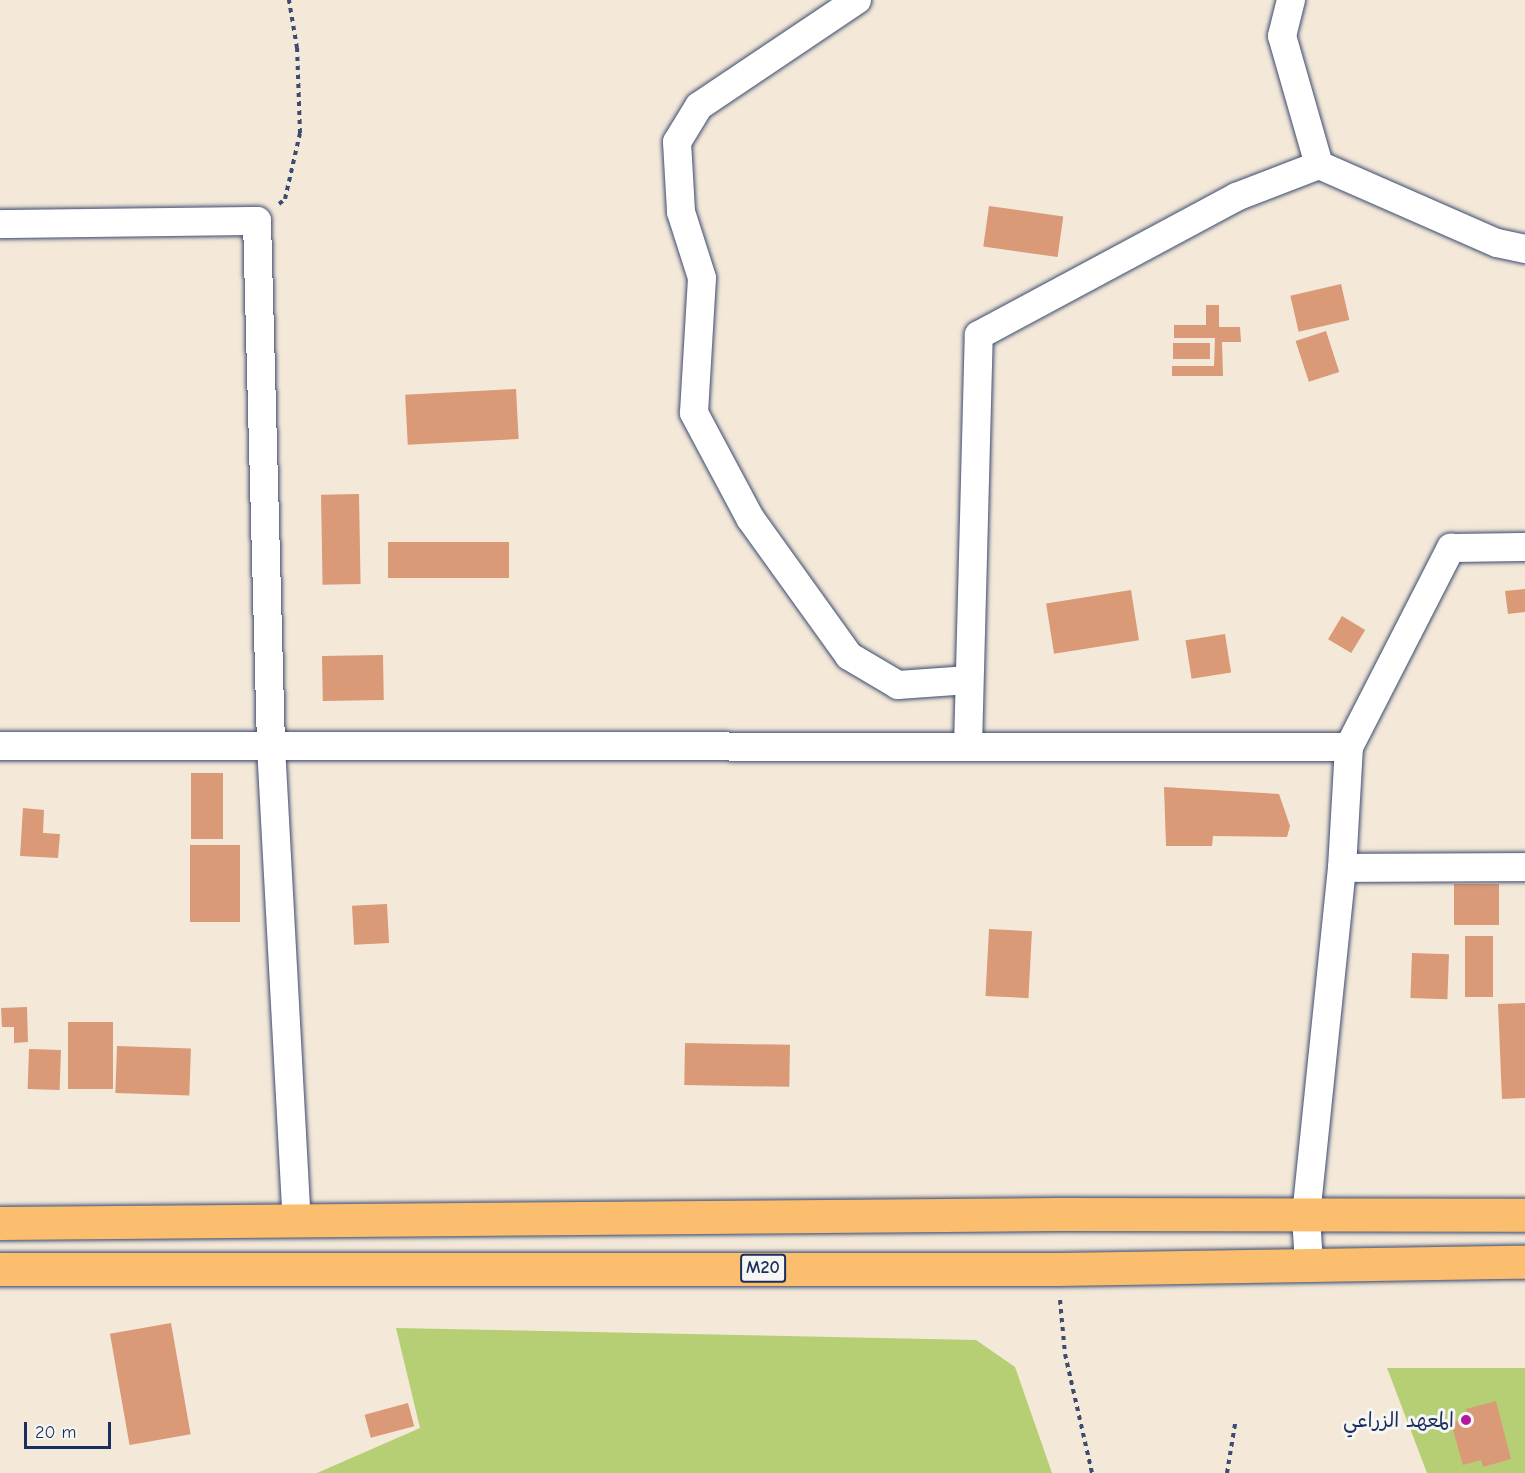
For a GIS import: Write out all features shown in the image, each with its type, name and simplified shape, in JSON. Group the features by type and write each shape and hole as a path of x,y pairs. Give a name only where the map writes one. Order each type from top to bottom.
{"main road":[{"path":"0,1223 1058,1214 1525,1215"},
{"name":"M20","path":"0,1269 1057,1269 1525,1262"}],"street":[{"path":"857,0 699,106 677,142 681,212 702,278 694,413 750,518 849,656 898,686 969,680"},
{"path":"1291,0 1282,36 1319,165"},
{"path":"968,747 979,335 1236,197 1319,165 1497,243 1525,249"},
{"path":"0,224 257,221 271,746 297,1221"},
{"path":"1309,1264 1306,1216 1342,868 1348,747 1451,548 1525,547"},
{"path":"0,746 1348,747"},
{"path":"1342,868 1525,867"}],"path":[{"path":"257,221 285,199 300,133 297,48 289,0"},
{"path":"1057,1269 1065,1354 1092,1473"},
{"path":"1227,1473 1235,1424"}],"green space":[{"path":"396,1328 976,1340 1015,1367 1052,1473 317,1473 420,1428"},
{"name":"المعهد الزراعي","path":"1387,1368 1525,1368 1525,1473 1427,1473"}],"building":[{"path":"989,206 1063,216 1058,257 983,247"},
{"path":"1341,284 1349,320 1299,332 1290,296"},
{"path":"1206,305 1219,305 1219,327 1240,327 1241,342 1222,342 1223,376 1172,376 1172,366 1214,366 1215,338 1174,338 1174,325 1206,325"},
{"path":"1326,331 1339,372 1309,382 1296,341"},
{"path":"1173,343 1210,343 1210,359 1173,359"},
{"path":"516,389 519,439 408,445 405,395"},
{"path":"359,494 361,584 323,585 321,495"},
{"path":"388,542 509,542 509,578 388,578"},
{"path":"1525,589 1525,612 1508,614 1505,591"},
{"path":"1131,590 1139,640 1054,654 1046,603"},
{"path":"1342,616 1365,630 1351,653 1328,639"},
{"path":"1225,634 1231,673 1192,679 1185,640"},
{"path":"383,655 384,700 323,701 322,656"},
{"path":"191,773 223,773 223,839 191,839"},
{"path":"1164,787 1279,794 1290,826 1287,837 1213,836 1212,846 1166,846"},
{"path":"23,808 44,810 43,833 60,834 58,858 20,856"},
{"path":"190,845 240,845 240,922 190,922"},
{"path":"1454,884 1499,884 1499,925 1454,925"},
{"path":"387,904 389,943 354,945 352,906"},
{"path":"989,929 1032,931 1028,998 985,996"},
{"path":"1465,936 1493,936 1493,997 1465,997"},
{"path":"1412,953 1449,954 1447,999 1410,998"},
{"path":"1525,1003 1525,1098 1502,1099 1498,1004"},
{"path":"27,1007 28,1042 14,1043 14,1027 2,1027 1,1008"},
{"path":"68,1022 113,1022 113,1089 68,1089"},
{"path":"685,1043 790,1045 789,1087 684,1085"},
{"path":"117,1046 191,1049 189,1096 115,1093"},
{"path":"29,1049 61,1050 60,1090 28,1089"},
{"path":"171,1323 191,1434 130,1445 110,1334"},
{"path":"1496,1401 1511,1459 1483,1467 1481,1460 1463,1465 1451,1423 1468,1418 1466,1409"},
{"path":"408,1403 414,1426 371,1438 365,1415"}],"place":[{"name":"المعهد الزراعي","path":"1466,1420"}]}
